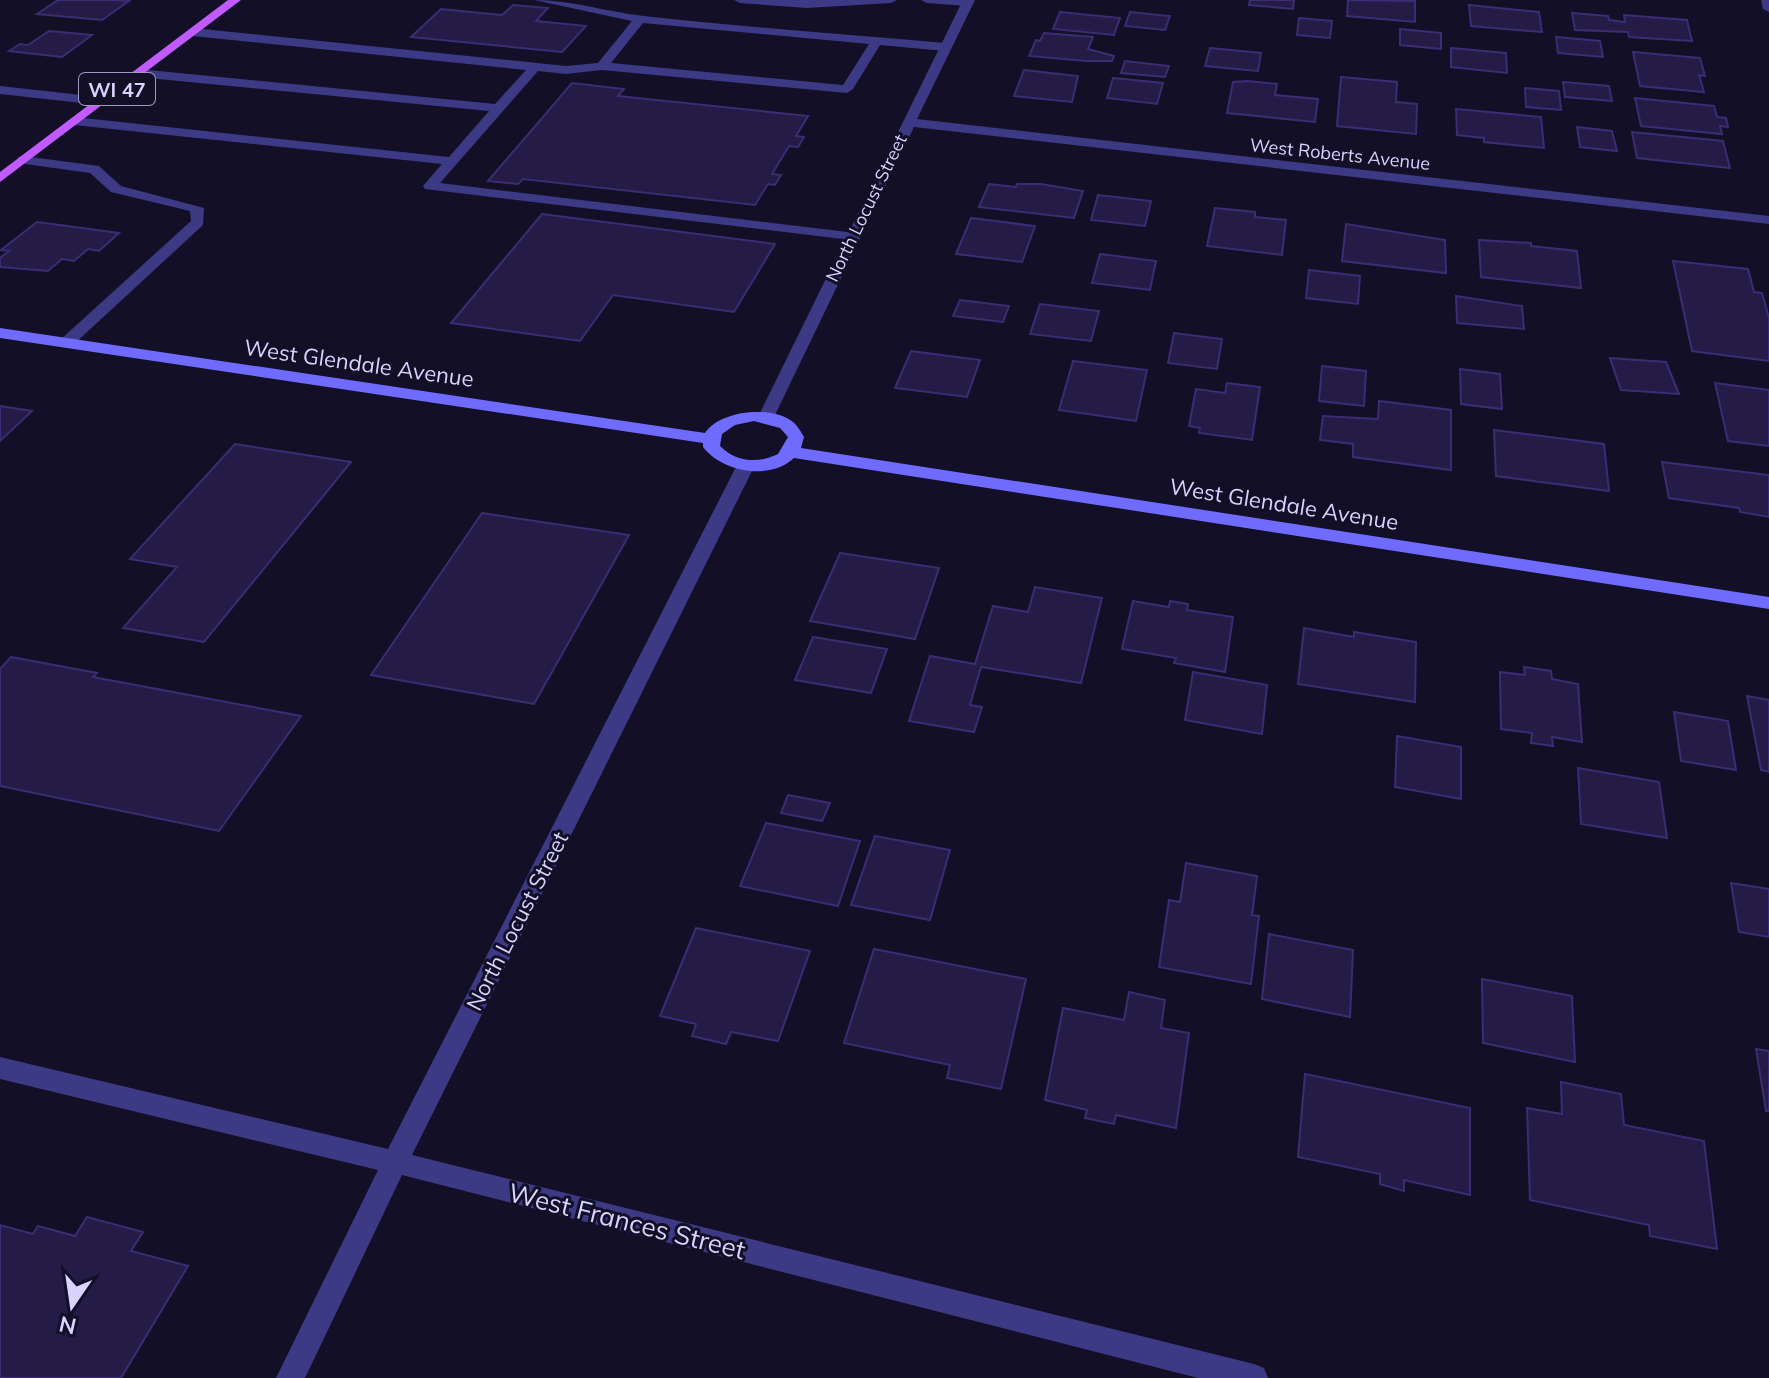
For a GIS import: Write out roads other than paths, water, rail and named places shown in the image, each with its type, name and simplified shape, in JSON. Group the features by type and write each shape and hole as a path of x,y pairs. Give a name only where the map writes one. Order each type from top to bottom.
{"main road":[{"name":"WI 47","path":"0,178 235,0"}],"street":[{"path":"540,0 640,19 945,47"},
{"path":"740,0 807,5 891,0"},
{"path":"927,0 968,1"},
{"path":"1767,0 1769,9"},
{"name":"North Locust Street","path":"766,417 851,236 968,1"},
{"path":"602,66 640,19"},
{"path":"193,32 535,67 586,70 602,66 847,89 877,40"},
{"path":"535,67 430,186 851,236"},
{"path":"138,73 497,108"},
{"path":"0,90 100,101"},
{"path":"74,121 452,161"},
{"name":"West Roberts Avenue","path":"907,122 1769,220"},
{"path":"23,160 94,169 116,189 197,208 198,222 66,343"},
{"name":"West Glendale Avenue","path":"0,333 711,439"},
{"path":"766,417 793,430 796,445 791,452 772,463 746,465 723,459 711,447 714,432 730,421 766,417"},
{"name":"West Glendale Avenue","path":"791,452 1769,603"},
{"name":"North Locust Street","path":"290,1378 395,1162 746,465"},
{"name":"West Frances Street","path":"0,1068 395,1162 1254,1378"}]}
